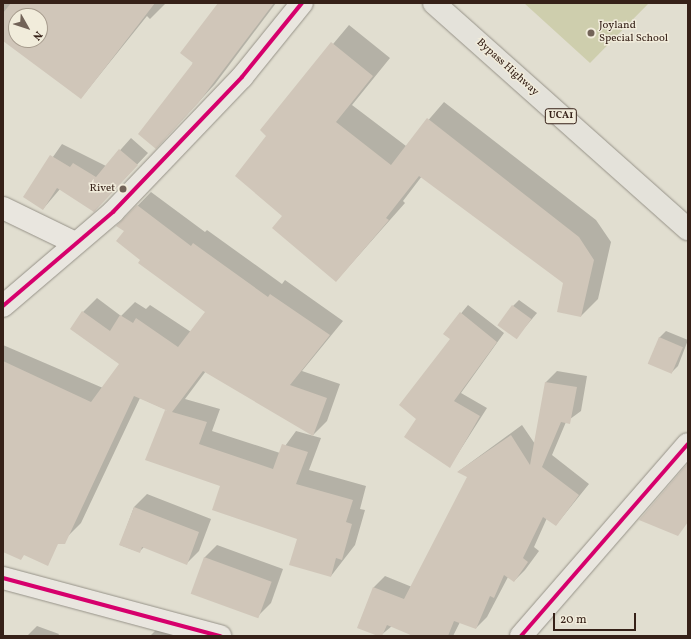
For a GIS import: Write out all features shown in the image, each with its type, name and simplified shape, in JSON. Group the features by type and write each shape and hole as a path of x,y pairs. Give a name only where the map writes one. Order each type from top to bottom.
{"main road":[{"name":"Bypass Highway","path":"434,3 688,228"}],"street":[{"path":"3,306 113,212 242,77 302,3"},
{"path":"3,208 75,243"},
{"path":"521,636 688,444"},
{"path":"3,578 220,636"}],"green space":[{"name":"Joyland Special School","path":"524,3 649,3 590,63"}],"building":[{"path":"11,3 155,3 81,99 12,48 48,48 48,8 8,8 8,45 3,41 3,13"},
{"path":"218,3 274,3 199,102 156,149 138,134 193,63 180,53"},
{"path":"331,42 373,76 336,122 391,165 427,118 579,237 594,260 581,317 557,312 563,283 419,176 386,218 389,220 336,282 272,228 282,216 235,176 266,136 260,130"},
{"path":"119,149 138,165 94,212 57,188 43,210 23,197 50,155 70,167 73,163 96,177"},
{"path":"137,205 191,246 193,243 268,297 270,294 330,335 290,385 327,398 313,436 203,371 172,412 207,422 199,444 273,469 282,444 308,452 296,484 353,500 346,522 352,524 342,560 336,558 331,577 289,565 297,539 212,510 220,486 145,460 165,410 168,411 134,396 65,544 58,544 48,566 24,555 21,560 3,552 3,361 91,402 119,364 70,329 82,311 110,331 120,315 133,323 136,318 178,347 205,312 138,263 140,260 116,241 124,231 116,226"},
{"path":"512,305 531,319 517,339 497,325"},
{"path":"460,312 497,342 454,401 480,416 450,468 404,437 416,419 399,405 450,339 443,334"},
{"path":"659,337 683,347 672,374 648,364"},
{"path":"545,382 577,387 570,424 561,422 542,467 579,495 556,526 543,517 523,558 528,562 514,582 504,575 494,598 490,596 476,629 454,621 448,636 413,636 387,625 382,636 378,636 357,628 373,587 404,599 467,477 457,472 511,435 530,465"},
{"path":"688,463 688,522 678,536 639,520"},
{"path":"134,507 199,532 187,565 142,547 140,553 119,545"},
{"path":"204,557 272,582 258,618 191,594"}],"cycle path":[{"path":"3,306 113,212 242,77 302,3"},
{"path":"521,636 688,444"},
{"path":"3,578 220,636"}],"place":[{"name":"Joyland Special School","path":"591,33"},
{"name":"Rivet","path":"123,189"}]}
